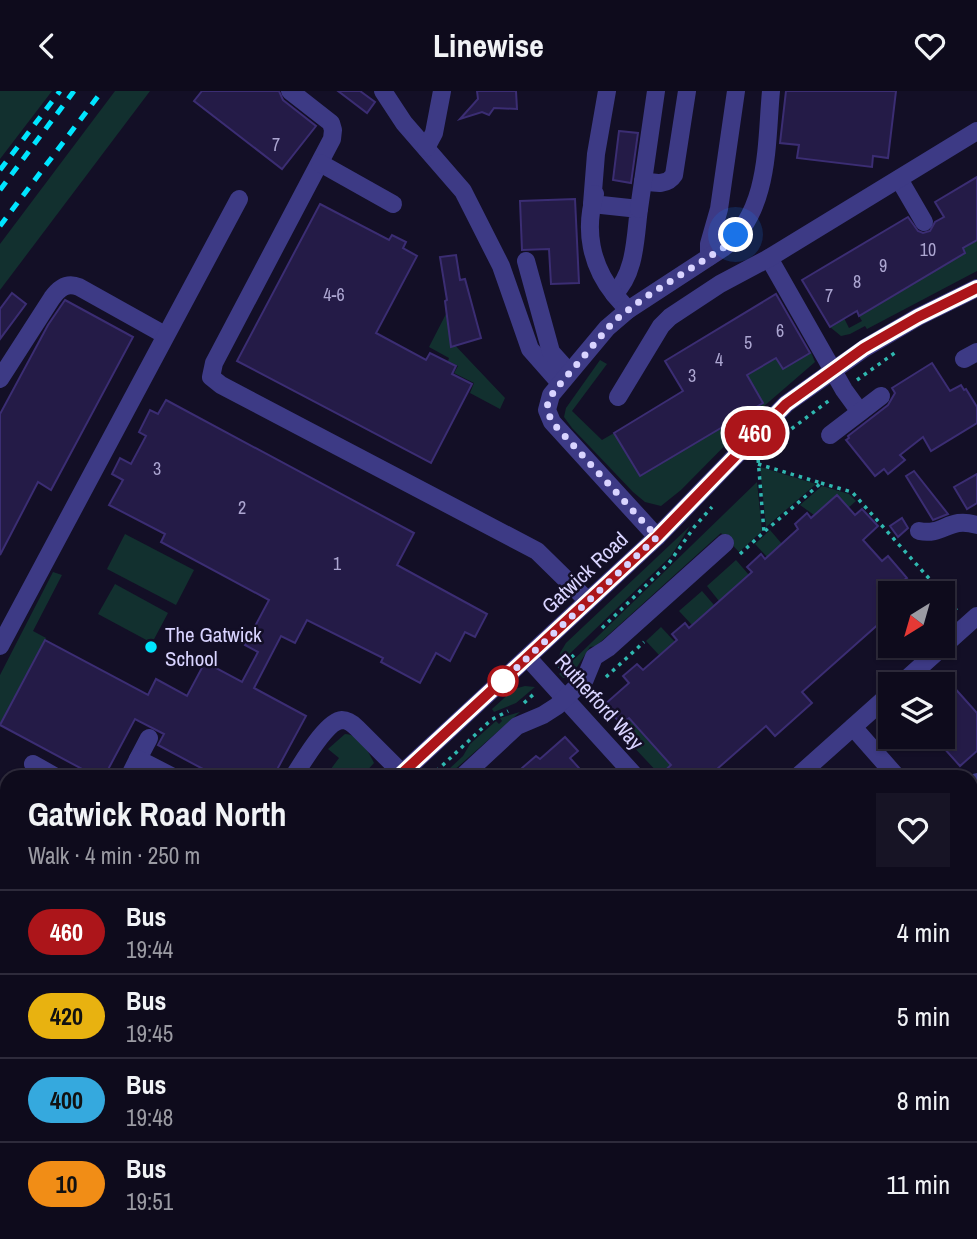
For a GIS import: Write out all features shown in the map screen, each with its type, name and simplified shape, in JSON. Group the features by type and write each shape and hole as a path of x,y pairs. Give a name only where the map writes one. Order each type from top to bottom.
{"street":[{"path":"290,91 332,126 332,139 214,363 211,377 221,385 537,551 588,601"},
{"path":"383,91 396,113 463,191 501,266 530,349 565,377"},
{"path":"426,148 434,133 442,91"},
{"path":"607,91 596,154 591,252 597,270 628,310"},
{"path":"592,204 607,155 614,91"},
{"path":"614,294 628,275 656,91"},
{"path":"643,181 664,183 674,175 687,91"},
{"path":"709,257 709,244 719,209 736,91"},
{"path":"657,537 549,417 548,401 600,336 628,310 733,240 762,186 771,91"},
{"path":"618,397 666,320 720,283 769,258 977,131"},
{"path":"320,163 393,204"},
{"path":"899,179 924,222"},
{"path":"0,646 239,199"},
{"path":"592,204 639,209"},
{"path":"769,258 844,390 860,412"},
{"path":"526,261 551,352 565,377"},
{"path":"0,379 52,298 59,289 67,285 79,287 165,335"},
{"name":"Gatwick Road","path":"405,770 657,537 772,415 834,369 901,326 977,288"},
{"path":"830,435 881,396"},
{"path":"919,531 936,532 957,521 977,525"},
{"path":"469,770 517,726 548,713 566,698 584,679 594,657 608,648 724,543"},
{"path":"914,672 977,616"},
{"name":"Rutherford Way","path":"528,658 630,770"},
{"path":"805,770 878,705"},
{"path":"298,770 322,735 334,723 342,720 354,725 395,770"},
{"path":"853,727 891,770"},
{"path":"132,770 149,738"},
{"path":"138,759 159,770"},
{"path":"33,764 44,770"}],"path":[{"path":"774,442 904,345"},
{"path":"750,467 766,449"},
{"path":"758,464 852,492 931,581"},
{"path":"764,532 821,483"},
{"path":"598,631 673,559 695,526 717,503"},
{"path":"519,707 579,651"},
{"path":"437,770 491,720 512,709"}],"green space":[{"path":"0,91 52,91 0,159"},
{"path":"115,91 150,91 0,290 0,244"},
{"path":"977,240 977,271 867,329 865,326 841,336 830,327 844,318 849,328 862,321 859,316 965,253 963,248"},
{"path":"446,314 450,340 505,398 500,409 470,393 474,383 454,373 458,366 429,347"},
{"path":"811,352 815,362 763,407 681,490 661,506 645,502 633,492 564,417 566,408 600,360 607,364 572,411 602,440 614,433 640,476 762,403 747,375 776,358 783,369"},
{"path":"760,467 816,484 766,527"},
{"path":"757,482 762,531 739,552 721,533 596,646 590,647 575,670 572,666 569,669 572,673 567,678 559,674"},
{"path":"822,486 849,494 856,501 848,508 836,495 814,515 800,505"},
{"path":"690,526 671,556 558,665 560,653 566,643"},
{"path":"770,530 782,544 767,557 755,544"},
{"path":"125,534 194,570 176,605 107,569"},
{"path":"736,560 749,575 719,601 707,586"},
{"path":"53,572 62,575 33,631 46,638 0,724 0,675"},
{"path":"115,584 168,613 152,643 98,614"},
{"path":"702,591 714,605 692,625 679,611"},
{"path":"661,627 675,642 659,655 646,641"},
{"path":"535,687 516,703 494,712 492,709 514,689"},
{"path":"520,712 454,770 450,770 470,744 496,721 499,724 502,721 500,718"},
{"path":"629,718 671,765 666,770 655,770 616,728 618,721 622,724"},
{"path":"345,734 350,735 359,740 374,763 368,770 330,770 339,758 328,749"}],"building":[{"path":"202,91 279,91 283,100 316,126 282,169 194,101"},
{"path":"338,91 360,91 375,102 367,113"},
{"path":"477,91 516,91 517,109 494,108 489,115 482,112 460,119 478,99"},
{"path":"786,91 896,91 888,158 873,156 872,167 797,158 799,145 780,143"},
{"path":"619,131 638,133 631,183 613,180"},
{"path":"977,177 977,240 963,248 965,253 859,316 857,311 830,327 802,280 908,217 918,231 930,231 935,222 944,217 935,202"},
{"path":"575,199 579,283 551,284 549,249 522,250 520,201"},
{"path":"320,204 389,240 392,235 406,242 403,248 417,256 376,333 426,360 430,353 456,366 452,374 472,384 431,463 237,361"},
{"path":"456,255 460,280 465,279 481,338 451,347 440,257"},
{"path":"12,293 26,304 0,339 0,309"},
{"path":"776,294 810,353 783,369 776,358 747,375 763,403 640,476 614,433 683,391 665,361"},
{"path":"65,300 133,337 51,490 38,482 0,555 0,414 48,325"},
{"path":"932,363 950,391 961,385 966,389 977,407 977,423 931,451 923,437 900,455 905,460 888,474 884,469 875,476 846,440 848,436 888,405 895,393 892,388"},
{"path":"166,400 414,533 397,565 487,614 475,637 465,632 450,661 436,653 420,683 381,662 383,658 307,620 295,643 281,636 254,688 306,716 277,770 205,770 158,745 164,734 135,719 108,770 84,770 0,725 45,640 148,695 156,679 187,696 205,662 242,682 258,652 245,645 269,600 161,542 165,534 109,505 123,480 112,474 120,458 131,464 146,436 139,432 150,410 158,414"},
{"path":"914,471 948,514 933,520 906,476"},
{"path":"977,474 977,503 967,509 954,487"},
{"path":"837,495 855,515 862,509 878,526 863,540 882,561 888,556 907,578 902,581 878,581 878,625 802,692 812,703 775,736 766,726 716,770 666,770 671,765 629,718 621,724 604,705 629,683 623,676 637,664 643,670 677,640 672,634 685,623 689,628 752,572 747,567 761,554 765,559 798,529 795,524 807,513 811,518"},
{"path":"902,518 908,528 898,537 890,526"},
{"path":"955,688 977,713 977,751 960,766 945,749 955,749"},
{"path":"565,737 578,751 570,758 581,770 522,768 536,756 540,759"}],"railway":[{"path":"0,170 60,91"},
{"path":"0,190 74,91"},
{"path":"0,226 102,91"}],"bus line":[{"name":"460","path":"405,770 657,537 772,415 864,348 977,288"}],"place":[{"name":"The Gatwick School","path":"151,647"}],"route":[{"path":"503,681 496,687 657,537 552,422 547,410 551,395 620,316 723,248 736,235"}]}
